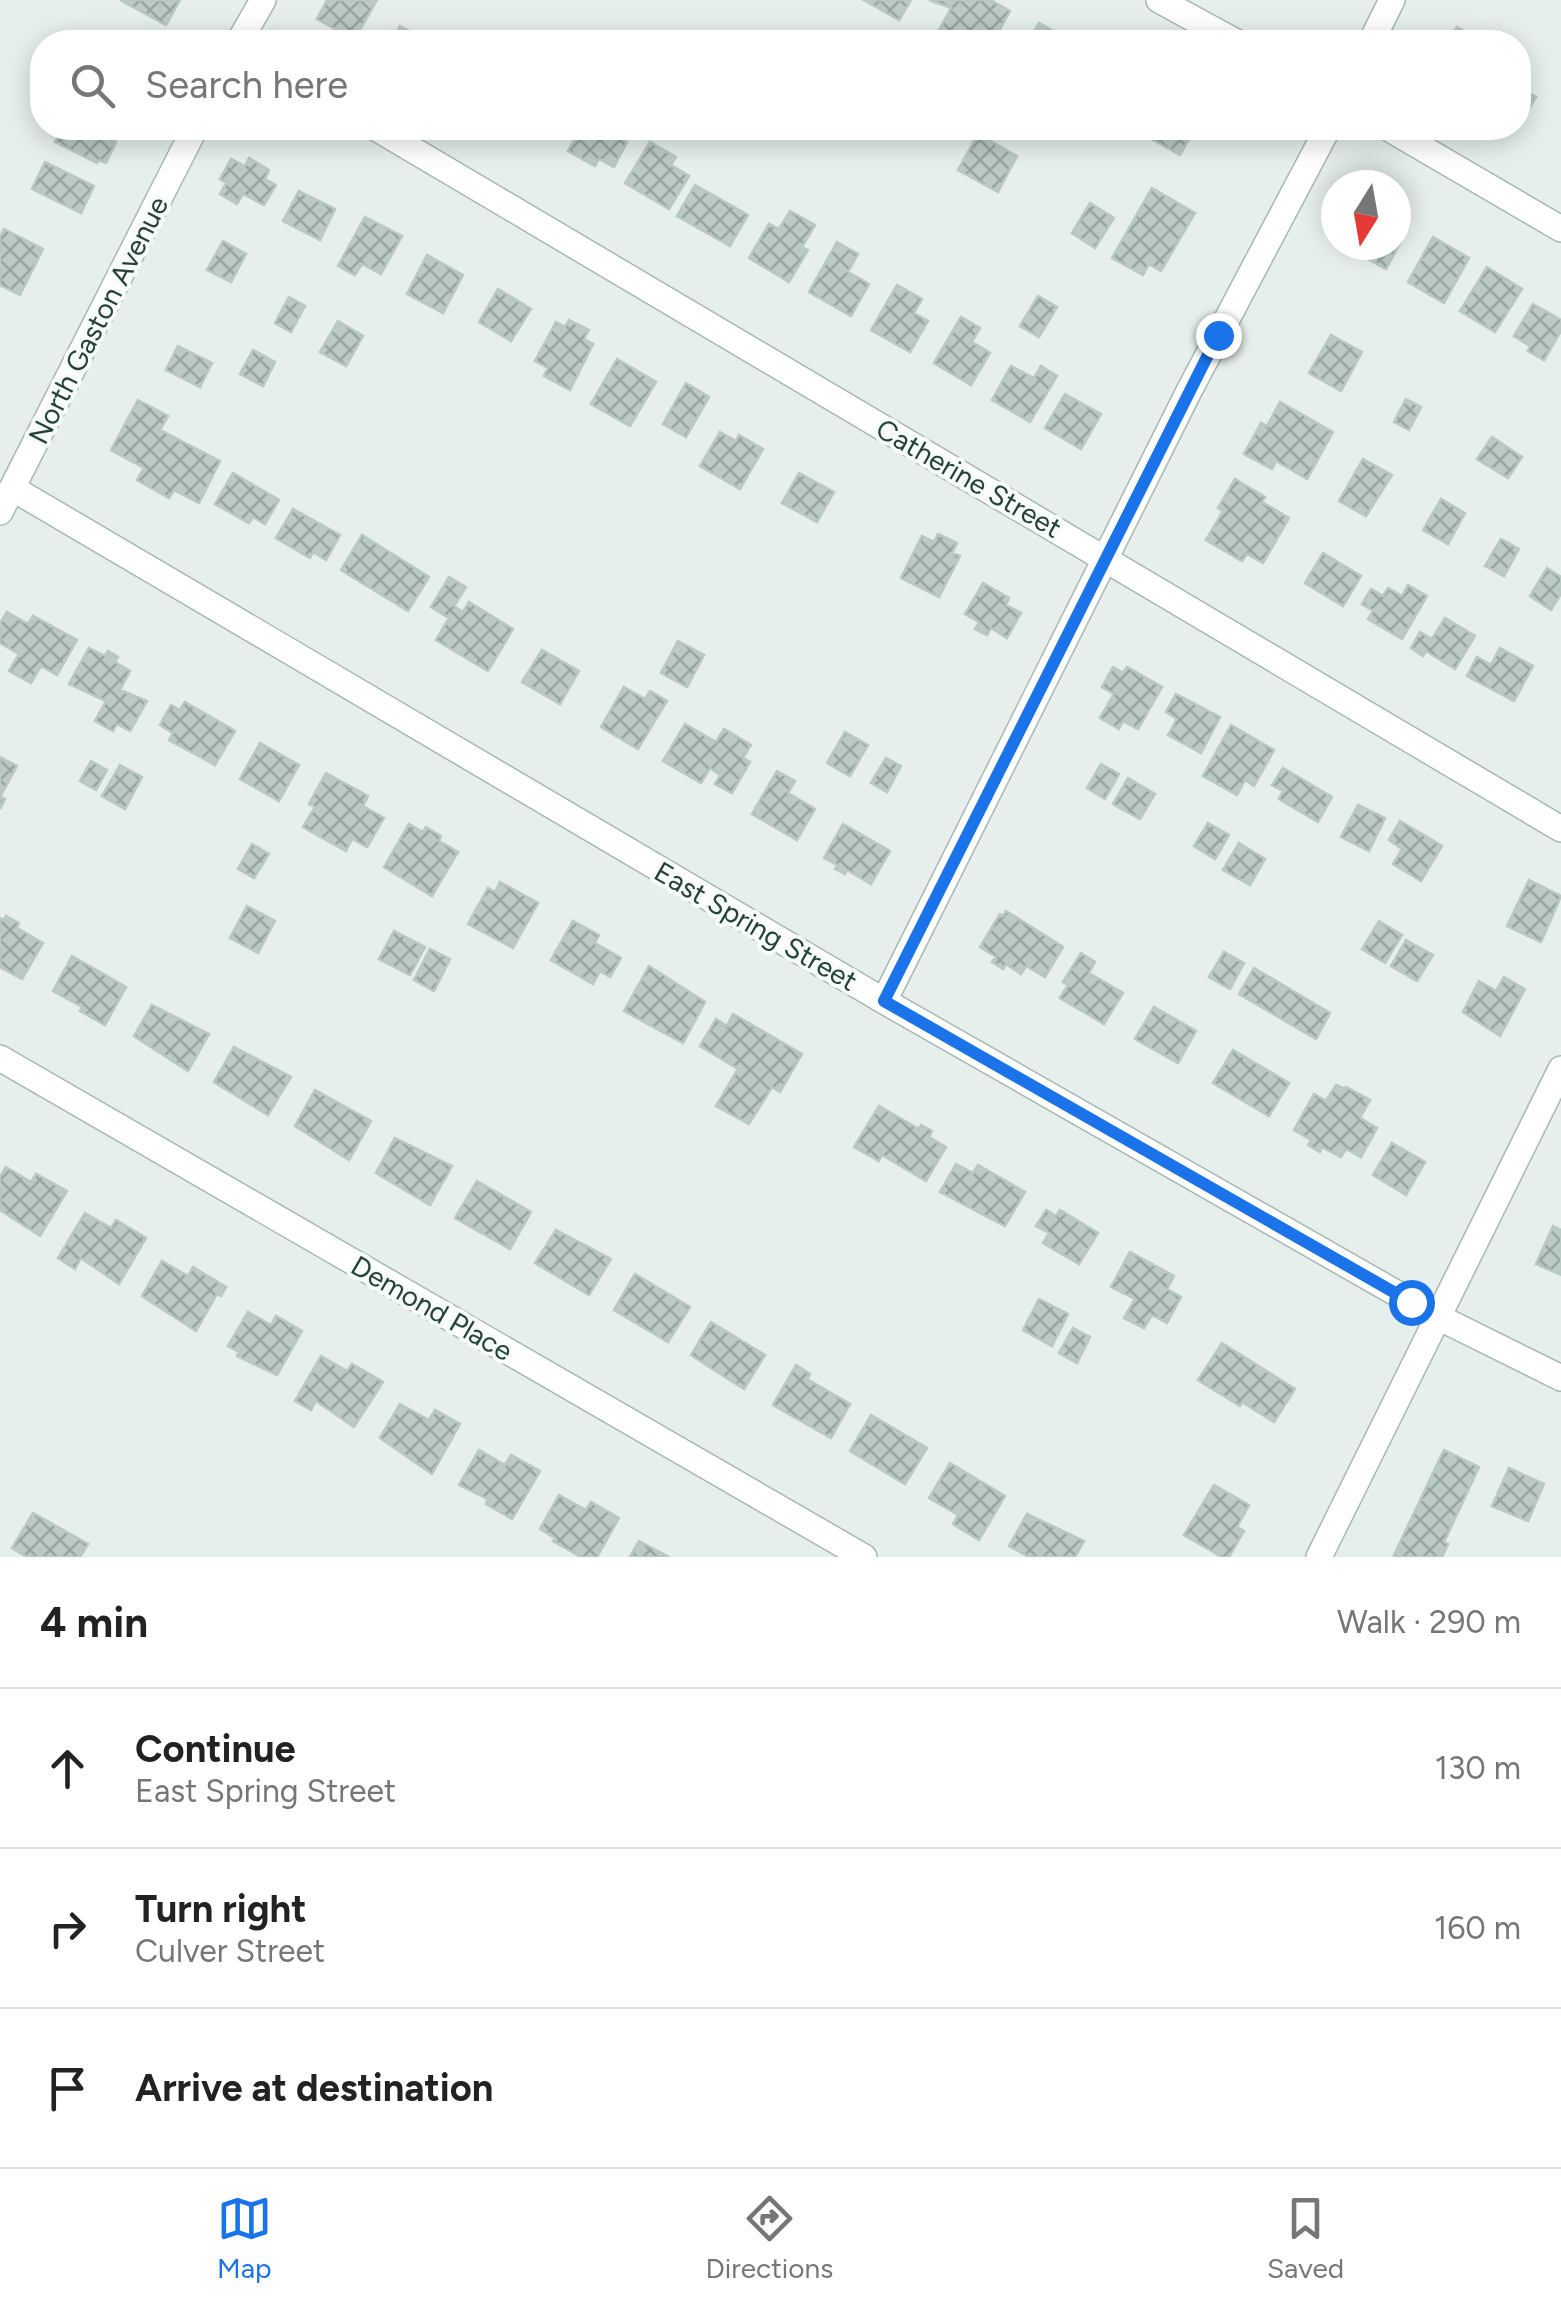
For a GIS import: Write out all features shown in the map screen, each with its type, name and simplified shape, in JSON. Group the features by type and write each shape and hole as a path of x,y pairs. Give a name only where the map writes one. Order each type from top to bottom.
{"street":[{"path":"246,30 262,0"},
{"path":"1159,0 1214,30"},
{"path":"1377,30 1392,0"},
{"name":"North Gaston Avenue","path":"0,512 190,140"},
{"name":"Catherine Street","path":"396,140 1561,829"},
{"path":"884,1001 1188,391 1322,140"},
{"path":"1408,140 1561,230"},
{"name":"East Spring Street","path":"12,488 884,1001 1438,1317 1561,1378"},
{"name":"Demond Place","path":"0,1058 864,1557"},
{"path":"1319,1557 1561,1069"}],"building":[{"path":"120,0 180,0 166,25"},
{"path":"327,0 377,0 360,30 336,30 317,19"},
{"path":"864,0 911,0 899,20"},
{"path":"929,0 990,0 1010,11 1000,30 939,30 951,8"},
{"path":"574,140 627,142 614,167 599,159 595,166 568,151"},
{"path":"975,140 989,140 1017,156 998,192 958,170"},
{"path":"1153,140 1188,140 1180,155"},
{"path":"55,142 116,142 106,163 97,163"},
{"path":"650,142 676,157 671,165 689,176 669,209 625,183"},
{"path":"249,158 269,170 265,179 276,185 264,205 243,194 237,204 220,194 226,183 220,179 231,159 245,166"},
{"path":"45,162 94,186 81,213 32,189"},
{"path":"695,185 748,215 730,246 677,216"},
{"path":"1152,188 1195,213 1161,271 1149,264 1143,275 1112,258"},
{"path":"299,191 335,209 320,240 283,221"},
{"path":"1090,203 1114,218 1095,248 1072,233"},
{"path":"790,211 815,225 802,247 808,250 789,282 749,258 769,224 779,229"},
{"path":"365,217 402,236 381,274 362,264 355,275 338,266"},
{"path":"4,229 43,249 20,295 0,285 0,237"},
{"path":"1433,237 1469,258 1444,303 1408,282"},
{"path":"223,241 246,254 231,282 207,270"},
{"path":"837,242 858,254 848,272 869,284 851,316 809,292"},
{"path":"427,255 463,275 443,313 407,294"},
{"path":"1370,260 1391,260 1386,269"},
{"path":"1487,267 1522,289 1495,332 1460,311"},
{"path":"897,285 922,299 914,313 928,321 910,352 871,330"},
{"path":"498,289 531,309 511,341 479,322"},
{"path":"1038,296 1057,307 1039,337 1020,326"},
{"path":"289,297 305,306 291,332 275,323"},
{"path":"1533,304 1561,320 1561,331 1544,360 1514,336"},
{"path":"961,317 980,328 972,342 990,353 971,385 934,363"},
{"path":"569,320 589,330 584,339 593,344 570,390 544,376 548,368 535,361 556,322 565,327"},
{"path":"338,321 363,336 346,366 320,352"},
{"path":"1331,335 1362,352 1341,391 1309,373"},
{"path":"178,346 212,363 200,387 166,370"},
{"path":"253,350 275,362 263,386 240,374"},
{"path":"617,359 656,382 630,426 591,404"},
{"path":"1011,366 1034,378 1041,366 1057,376 1030,422 992,400"},
{"path":"686,383 709,397 686,437 663,424"},
{"path":"1065,394 1101,414 1081,449 1045,428"},
{"path":"1406,399 1421,407 1409,430 1394,422"},
{"path":"138,400 168,416 160,430 220,461 199,503 174,490 169,498 137,480 144,468 111,450"},
{"path":"1280,402 1333,432 1307,479 1276,461 1272,469 1244,454 1261,423 1267,426"},
{"path":"720,432 736,441 739,435 763,449 740,489 700,466"},
{"path":"1492,437 1522,457 1508,478 1477,459"},
{"path":"1363,459 1392,475 1366,516 1339,501"},
{"path":"233,473 279,500 265,524 253,517 249,523 215,504"},
{"path":"799,473 834,492 817,522 782,503"},
{"path":"1235,479 1289,518 1263,563 1247,554 1242,561 1206,540"},
{"path":"1441,499 1465,513 1448,544 1423,530"},
{"path":"293,509 340,535 326,560 313,552 310,558 276,538"},
{"path":"938,534 957,543 952,553 960,556 939,597 901,578 922,536 934,542"},
{"path":"362,535 429,577 408,611 341,570"},
{"path":"1501,539 1519,549 1504,576 1485,566"},
{"path":"1323,553 1361,576 1343,606 1305,583"},
{"path":"1547,568 1561,577 1561,594 1551,610 1530,596"},
{"path":"449,577 466,587 454,606 463,612 469,602 513,629 488,671 436,640 449,618 431,607"},
{"path":"983,583 1009,598 1006,605 1021,613 1007,638 991,628 987,635 975,629 979,622 965,614"},
{"path":"1408,585 1427,596 1402,639 1368,619 1373,611 1362,604 1371,589 1383,596 1388,588 1402,596"},
{"path":"7,612 28,624 33,616 77,640 57,675 41,666 31,683 9,671 19,654 0,643 0,623"},
{"path":"1445,618 1475,636 1455,669 1426,651 1423,656 1411,648 1420,632 1432,639"},
{"path":"678,641 704,655 687,687 661,673"},
{"path":"89,648 118,657 115,662 130,671 120,690 147,701 130,731 117,724 113,731 95,721 106,701 69,684"},
{"path":"1500,648 1533,666 1514,701 1467,676 1477,657 1491,665"},
{"path":"542,650 579,671 560,704 522,682"},
{"path":"1113,667 1123,673 1127,667 1162,687 1138,729 1123,721 1119,729 1100,718 1114,694 1102,687"},
{"path":"624,687 645,699 650,691 667,701 638,749 601,727"},
{"path":"1176,694 1220,717 1201,753 1168,735 1177,719 1166,712"},
{"path":"185,702 235,731 215,765 169,740 173,733 160,725 171,705 180,710"},
{"path":"685,724 716,742 724,729 751,745 743,758 750,762 732,793 715,784 720,775 710,768 701,783 663,761"},
{"path":"1231,725 1274,750 1254,786 1245,780 1237,795 1203,776"},
{"path":"845,732 868,745 850,776 827,763"},
{"path":"260,743 299,765 279,801 240,779"},
{"path":"0,757 17,766 0,797"},
{"path":"886,758 901,766 887,792 871,783"},
{"path":"91,761 107,770 96,790 80,781"},
{"path":"1101,764 1119,774 1105,799 1087,788"},
{"path":"120,765 142,777 125,809 102,796"},
{"path":"1283,768 1332,797 1318,822 1279,799 1283,791 1272,785"},
{"path":"777,771 795,781 788,793 815,809 797,840 752,814"},
{"path":"326,773 368,796 363,806 384,818 367,847 352,839 346,851 303,827 315,807 309,804"},
{"path":"1128,778 1155,794 1140,819 1113,804"},
{"path":"1358,805 1385,818 1369,851 1341,837"},
{"path":"1400,821 1442,846 1421,881 1393,864 1402,849 1389,840"},
{"path":"1208,823 1229,835 1215,859 1194,846"},
{"path":"409,824 423,832 426,827 441,836 439,841 458,852 432,896 384,867"},
{"path":"843,824 890,851 871,884 847,870 845,874 835,869 837,865 824,858"},
{"path":"1239,843 1265,859 1250,885 1223,870"},
{"path":"252,844 269,854 254,878 238,869"},
{"path":"1529,880 1561,896 1541,942 1507,926"},
{"path":"500,882 538,903 513,948 468,924 488,888 495,892"},
{"path":"247,906 275,921 258,953 230,938"},
{"path":"1006,911 1063,947 1045,977 1026,966 1021,974 1006,964 1003,969 992,962 996,957 980,947 1000,914 1003,916"},
{"path":"6,916 19,923 17,928 43,943 22,979 0,967 0,918 4,920"},
{"path":"573,921 599,935 595,943 621,958 610,977 600,971 593,984 551,960"},
{"path":"1379,921 1402,935 1385,963 1362,949"},
{"path":"394,931 425,947 410,975 379,959"},
{"path":"1406,940 1433,955 1417,981 1391,966"},
{"path":"430,949 450,959 434,991 414,980"},
{"path":"1224,952 1244,963 1230,989 1209,977"},
{"path":"1081,953 1095,962 1089,973 1123,993 1104,1024 1060,998 1068,985 1063,982"},
{"path":"72,956 126,987 105,1025 53,991"},
{"path":"649,966 705,1002 683,1043 624,1011"},
{"path":"1254,968 1330,1013 1316,1039 1239,994"},
{"path":"1504,977 1525,989 1500,1036 1463,1012 1479,981 1496,991"},
{"path":"152,1005 209,1034 188,1071 134,1036"},
{"path":"1154,1007 1196,1031 1178,1063 1135,1039"},
{"path":"733,1014 802,1054 780,1092 772,1087 749,1124 716,1106 738,1069 700,1046 716,1019 727,1026"},
{"path":"234,1047 291,1077 268,1115 214,1082"},
{"path":"1233,1050 1289,1083 1269,1116 1213,1083"},
{"path":"1336,1085 1370,1100 1360,1118 1377,1128 1361,1157 1346,1149 1341,1157 1322,1147 1320,1152 1308,1145 1311,1140 1294,1130 1314,1094 1326,1101"},
{"path":"315,1090 371,1121 349,1160 295,1126"},
{"path":"879,1106 919,1129 921,1125 932,1131 929,1137 946,1147 926,1181 882,1155 879,1161 854,1147"},
{"path":"395,1138 452,1166 430,1205 376,1173"},
{"path":"1392,1143 1425,1162 1406,1195 1373,1175"},
{"path":"956,1164 973,1173 978,1165 1025,1192 1005,1226 940,1192"},
{"path":"6,1167 31,1182 36,1174 67,1191 40,1236 0,1210 0,1177"},
{"path":"477,1181 531,1212 510,1249 455,1218"},
{"path":"1046,1210 1056,1216 1060,1210 1098,1233 1079,1264 1043,1243 1049,1233 1036,1226"},
{"path":"85,1213 111,1228 116,1220 146,1238 119,1284 81,1258 75,1269 58,1258"},
{"path":"1553,1226 1561,1230 1561,1275 1536,1264"},
{"path":"556,1230 611,1259 589,1295 535,1263"},
{"path":"1130,1252 1174,1276 1167,1289 1181,1297 1167,1323 1152,1315 1144,1328 1124,1318 1135,1299 1111,1287"},
{"path":"162,1261 188,1276 193,1267 226,1287 221,1296 217,1294 196,1331 142,1296"},
{"path":"635,1274 690,1307 668,1342 614,1310"},
{"path":"1039,1299 1068,1314 1052,1346 1023,1330"},
{"path":"248,1312 271,1325 276,1316 302,1331 277,1375 237,1356 239,1352 228,1346"},
{"path":"711,1322 765,1355 744,1389 691,1355"},
{"path":"1073,1328 1090,1337 1077,1363 1059,1353"},
{"path":"1222,1343 1295,1389 1274,1422 1198,1380"},
{"path":"321,1356 347,1371 352,1364 383,1382 354,1427 316,1401 311,1410 295,1401"},
{"path":"796,1365 810,1374 807,1379 850,1404 831,1438 773,1405"},
{"path":"400,1404 429,1420 435,1410 460,1424 432,1474 380,1438"},
{"path":"871,1415 927,1448 905,1484 850,1451"},
{"path":"479,1450 505,1465 511,1455 540,1471 512,1519 486,1504 488,1499 459,1485"},
{"path":"1444,1450 1479,1467 1444,1542 1448,1544 1442,1557 1394,1555"},
{"path":"950,1463 1005,1496 979,1540 953,1524 958,1515 929,1498"},
{"path":"1509,1468 1544,1484 1528,1521 1492,1506"},
{"path":"1214,1485 1249,1505 1237,1527 1244,1531 1229,1557 1222,1557 1184,1535"},
{"path":"559,1495 586,1510 591,1502 619,1518 597,1557 581,1557 540,1529"},
{"path":"33,1513 88,1544 80,1557 27,1557 12,1548"},
{"path":"1027,1514 1084,1541 1075,1557 1029,1557 1009,1546"},
{"path":"639,1541 669,1557 630,1557"}],"route":[{"path":"1218,335 884,1001 1411,1302"}]}
